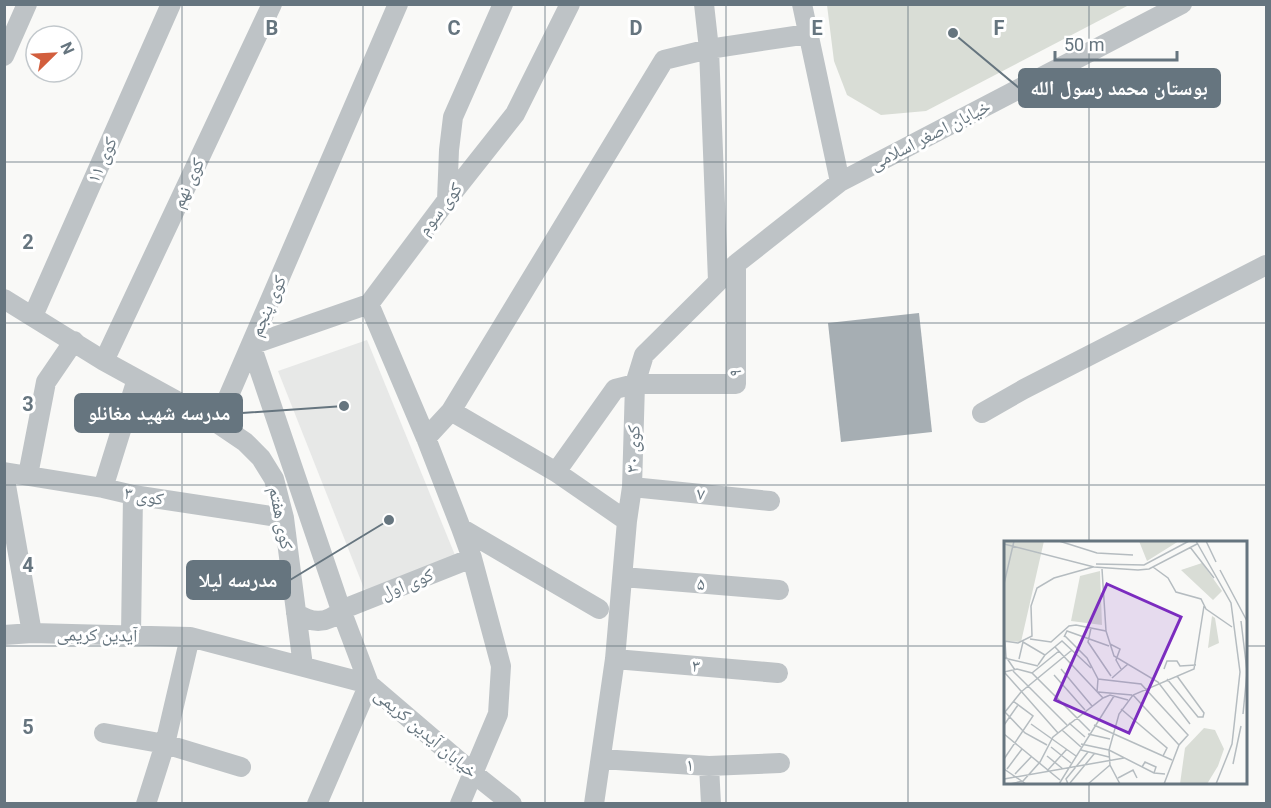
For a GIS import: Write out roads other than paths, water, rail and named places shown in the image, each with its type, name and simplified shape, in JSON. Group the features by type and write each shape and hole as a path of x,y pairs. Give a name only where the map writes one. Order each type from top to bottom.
{"street":[{"path":"4,56 27,4"},
{"name":"کوی ۱۱","path":"33,316 171,4"},
{"name":"کوی نهم","path":"104,361 272,4"},
{"name":"کوی پنجم","path":"369,684 341,610 251,345 398,4"},
{"path":"447,200 453,117 503,4"},
{"name":"کوی سوم","path":"369,304 515,114 570,4"},
{"path":"704,4 709,49 718,281"},
{"path":"802,4 840,182"},
{"name":"خیابان اصغر اسلامی","path":"840,182 1182,4"},
{"path":"426,438 451,411 664,60 709,49 808,33"},
{"name":"کوی ۳۰","path":"594,804 615,659 632,487 635,384 644,355 736,264 840,182"},
{"name":"۹","path":"635,384 736,384 736,264"},
{"path":"982,413 1024,389 1266,265"},
{"path":"217,423 251,345 369,304 426,438 472,558 501,666 498,714 460,804"},
{"name":"کوی هفتم","path":"7,305 33,316 104,361 217,423 245,442 261,458 274,479 284,518 303,666"},
{"path":"28,475 46,382 74,341"},
{"path":"102,488 137,379"},
{"path":"230,394 239,386 250,383 261,385 268,393"},
{"path":"556,472 615,389 635,384"},
{"path":"451,411 556,472 627,521"},
{"path":"4,473 32,633"},
{"name":"کوی ۳","path":"4,473 28,475 134,495 284,518"},
{"name":"۷","path":"632,487 770,501"},
{"path":"131,635 134,495"},
{"path":"461,528 599,609"},
{"name":"کوی اول","path":"296,613 312,621 329,619 341,610 472,558"},
{"name":"۵","path":"623,577 779,590"},
{"name":"آیدین کریمی","path":"4,635 32,633 190,637 369,684"},
{"path":"146,804 165,744 190,637"},
{"name":"۳","path":"615,659 778,673"},
{"path":"317,804 369,684"},
{"name":"خیابان آیدین کریمی","path":"369,684 512,804"},
{"path":"104,733 165,744 241,767"},
{"name":"۱","path":"601,759 709,766 780,763"},
{"path":"709,766 711,804"}],"place":[{"name":"بوستان محمد رسول الله","path":"953,33"},
{"name":"مدرسه شهید مغانلو","path":"344,406"},
{"name":"مدرسه لیلا","path":"389,520"}]}
